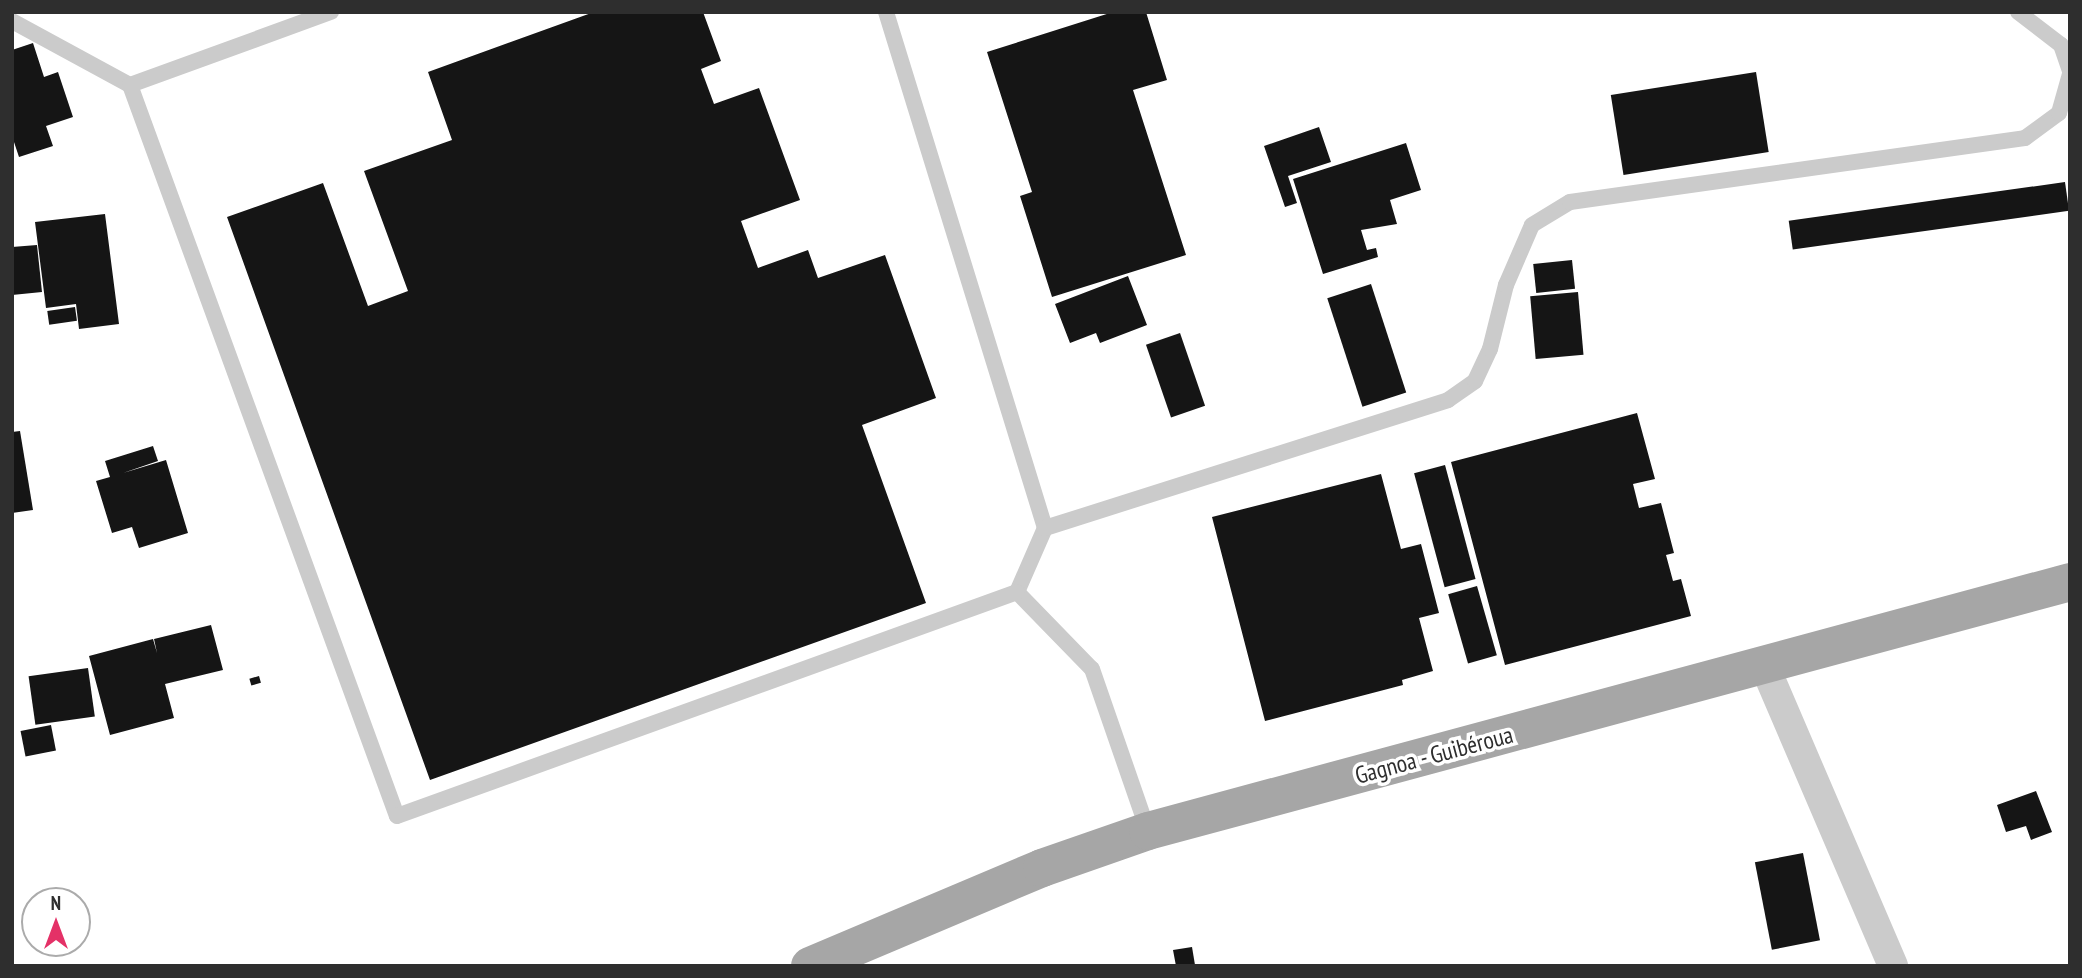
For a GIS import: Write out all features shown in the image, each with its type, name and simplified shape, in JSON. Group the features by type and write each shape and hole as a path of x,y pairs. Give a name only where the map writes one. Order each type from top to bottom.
{"main road":[{"name":"Gagnoa - Guibéroua","path":"810,966 1042,868 1149,831 1765,667 2070,582"}],"street":[{"path":"1765,667 1893,966"}],"lane":[{"path":"130,85 293,19 331,12"},
{"path":"12,21 130,85 397,816 1017,593 1045,528 886,12"},
{"path":"1045,528 1448,400 1475,381 1490,349 1506,285 1532,225 1570,202 2025,138 2059,113 2070,73 2061,45 2018,12"},
{"path":"1017,593 1092,669 1149,831"}],"building":[{"path":"594,12 703,12 721,61 701,69 714,104 759,88 800,200 741,221 758,268 808,250 818,278 885,255 936,398 862,425 926,603 430,780 227,217 323,183 368,306 408,291 364,171 452,140 428,72"},
{"path":"1113,12 1146,12 1167,80 1133,90 1186,255 1052,297 1020,196 1032,192 987,52"},
{"path":"33,43 44,77 58,72 73,117 46,126 53,146 19,157 12,136 12,50"},
{"path":"1756,72 1769,152 1623,175 1611,95"},
{"path":"1319,127 1331,162 1288,176 1297,203 1285,207 1264,146"},
{"path":"1406,143 1421,190 1390,200 1397,224 1361,230 1367,250 1376,248 1378,257 1323,274 1293,179"},
{"path":"2065,182 2069,211 1793,250 1789,221"},
{"path":"105,214 119,324 79,329 76,304 46,308 35,222"},
{"path":"37,245 42,292 12,295 12,247"},
{"path":"1572,260 1575,289 1536,293 1533,264"},
{"path":"1128,276 1147,325 1100,343 1096,333 1070,343 1055,304"},
{"path":"1371,284 1406,392 1362,407 1327,298"},
{"path":"1578,292 1583,355 1536,359 1530,296"},
{"path":"75,307 77,321 49,325 47,311"},
{"path":"1180,333 1205,406 1171,418 1146,345"},
{"path":"1637,413 1655,479 1633,484 1639,508 1661,503 1674,553 1666,555 1673,581 1681,579 1691,616 1505,665 1451,462"},
{"path":"20,431 33,510 12,513 12,432"},
{"path":"153,446 158,461 123,473 166,460 188,533 139,548 132,527 112,533 96,481 110,477 105,461"},
{"path":"1445,465 1476,579 1445,587 1414,473"},
{"path":"1381,474 1401,549 1421,544 1439,613 1419,618 1433,671 1402,680 1403,685 1265,721 1212,517"},
{"path":"1477,586 1497,655 1468,663 1448,594"},
{"path":"211,625 223,670 165,684 174,718 110,735 89,656 153,639 157,653 154,639"},
{"path":"88,668 95,717 35,725 29,676"},
{"path":"259,676 261,683 251,685 249,679"},
{"path":"51,725 56,751 26,756 21,731"},
{"path":"2036,791 2052,832 2031,840 2026,826 2006,832 1997,805"},
{"path":"1803,853 1820,940 1772,950 1755,862"},
{"path":"1192,947 1195,965 1176,966 1173,950"}]}
